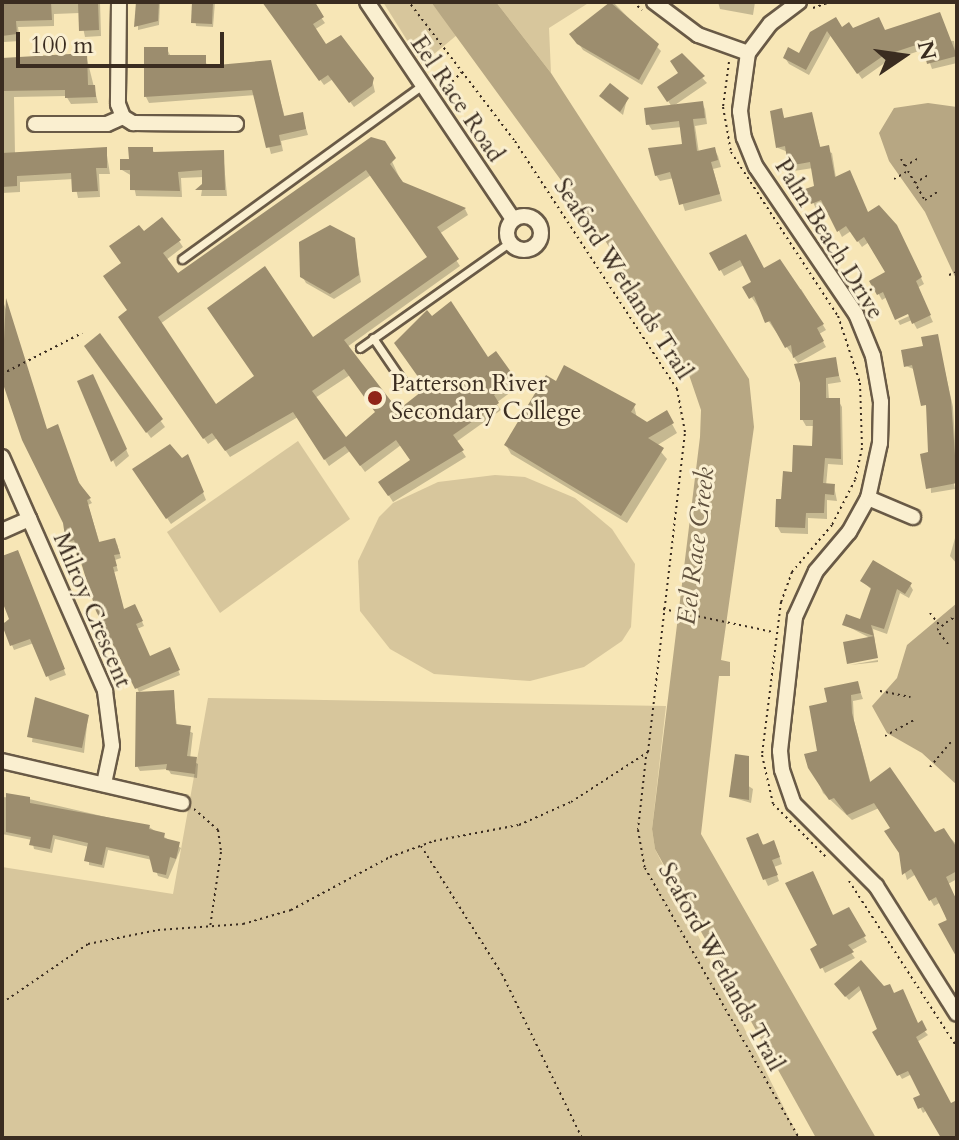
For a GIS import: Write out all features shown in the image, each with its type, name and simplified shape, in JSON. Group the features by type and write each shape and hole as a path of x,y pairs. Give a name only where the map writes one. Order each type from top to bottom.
{"street":[{"path":"119,2 118,104 123,117 133,123 236,124"},
{"name":"Eel Race Road","path":"367,2 420,87 513,219"},
{"path":"654,2 698,35 748,53 770,24 803,6"},
{"name":"Palm Beach Drive","path":"748,53 740,111 744,138 756,167 856,314 873,356 881,402 880,443 868,498 849,532 816,571 799,606 780,751 782,770 794,804 876,886 957,1014"},
{"path":"35,124 107,124 123,117"},
{"path":"532,218 541,233 528,250 509,243 506,230 513,219 532,218"},
{"name":"Milroy Crescent","path":"2,457 105,691 112,746 104,784"},
{"path":"868,498 913,517"},
{"path":"2,531 29,519"},
{"path":"2,761 184,803"}],"lane":[{"path":"182,259 420,87"},
{"path":"360,348 509,243"},
{"path":"373,338 403,382"}],"path":[{"name":"Seaford Wetlands Trail","path":"409,2 463,71 677,389 685,432 638,830 645,868 799,1138"},
{"path":"803,6 830,2"},
{"path":"430,101 463,71"},
{"path":"905,166 919,158"},
{"path":"901,159 925,200 939,191"},
{"path":"894,179 908,171"},
{"path":"915,183 930,174"},
{"path":"949,275 957,272"},
{"path":"2,374 52,352 82,333"},
{"path":"663,609 775,632"},
{"path":"930,613 941,627"},
{"path":"948,644 937,630 952,618 957,624"},
{"path":"880,691 910,697"},
{"path":"885,736 916,719"},
{"path":"930,767 951,742"},
{"path":"2,1003 88,944 158,930 210,929 291,910 421,846 519,825 571,802 646,757"},
{"path":"184,803 218,830 221,852 210,929"},
{"path":"421,846 502,974 582,1138"}],"shaded area":[{"path":"383,2 431,2 457,35 422,64"},
{"path":"496,2 590,2 549,28 551,73"},
{"path":"298,441 350,519 220,613 167,532"},
{"path":"495,475 525,477 575,498 612,529 635,564 631,627 622,641 584,667 530,681 434,674 390,649 360,611 358,561 379,517 393,503 438,482"},
{"path":"208,698 666,706 652,829 655,849 799,1138 2,1138 2,867 173,894"}],"water":[{"name":"Eel Race Creek","path":"431,2 496,2 551,73 749,379 754,427 721,660 730,662 730,676 719,676 701,834 876,1138 816,1138 655,849 652,829 700,437 701,410 688,372 606,242"},
{"path":"928,103 957,107 957,281 925,212 889,161 879,133 894,108"},
{"path":"957,603 957,785 922,753 887,733 872,706 897,678 907,645"}],"building":[{"path":"2,2 51,2 52,20 16,21 17,34 2,36"},
{"path":"78,2 98,2 99,30 79,31"},
{"path":"136,2 159,2 158,21 134,27"},
{"path":"192,2 213,2 212,24 191,23"},
{"path":"262,2 315,2 324,17 313,24 326,44 341,35 374,78 372,86 349,103 328,75 319,81"},
{"path":"610,2 659,44 639,80 577,44 569,34"},
{"path":"940,12 957,56 927,64 922,43 883,56 857,74 827,31 806,70 783,58 788,47 799,53 810,32 836,17 842,27 849,22 853,28 879,17 885,30"},
{"path":"144,47 168,47 168,55 206,55 206,66 271,60 284,116 303,112 306,129 279,135 281,145 266,148 252,90 144,97"},
{"path":"87,53 88,85 95,85 96,97 65,98 65,90 2,91 2,58"},
{"path":"682,53 705,76 667,102 657,87 678,73 670,61"},
{"path":"610,83 629,98 620,112 599,96"},
{"path":"703,101 705,118 693,119 697,151 715,147 718,160 711,162 720,194 679,205 670,172 655,176 648,148 682,144 679,121 646,125 644,108"},
{"path":"782,108 784,118 812,112 820,147 829,145 835,177 850,170 868,212 879,205 897,225 922,277 916,281 931,315 912,324 908,314 895,320 883,292 877,295 869,281 885,272 864,237 857,242 846,226 837,232 821,200 811,204 805,189 814,186 810,162 788,166 785,146 776,148 770,111"},
{"path":"371,137 385,141 396,158 390,164 403,182 466,208 437,227 459,259 344,340 398,410 426,388 394,343 427,310 432,316 451,301 488,357 496,351 516,379 494,395 499,403 453,435 464,450 388,496 378,482 410,460 396,440 360,466 345,446 324,460 293,412 225,451 212,433 203,439 118,317 127,310 103,276 121,263 109,246 139,225 144,231 162,217 181,240 163,253 178,273","holes":["366,170 427,257 313,337 265,266 207,308 254,376 216,404 158,317","344,369 375,412 346,437 312,391"]},
{"path":"107,147 107,168 96,168 98,191 72,192 71,173 17,176 17,186 2,187 2,153"},
{"path":"128,147 153,147 153,152 224,150 225,190 195,190 202,184 202,170 178,172 180,191 130,190 130,170 120,170 120,159 129,159"},
{"path":"330,225 355,238 359,275 330,294 300,277 299,242"},
{"path":"746,234 764,268 780,259 824,324 817,328 824,341 793,358 791,345 785,348 770,321 765,323 754,296 749,299 742,287 751,282 740,260 719,271 709,253"},
{"path":"6,298 47,429 58,424 79,483 91,498 87,500 99,542 115,538 120,554 114,555 117,566 113,567 124,609 135,604 143,621 136,624 150,656 170,647 180,670 135,689 96,611 74,540 66,543 63,523 22,440 2,381"},
{"path":"100,333 163,419 146,433 84,346"},
{"path":"938,334 951,400 957,483 926,489 920,454 928,452 926,405 921,406 912,365 904,367 901,350 923,346 921,337"},
{"path":"836,357 839,376 826,378 826,398 840,398 841,459 825,458 823,483 835,484 834,495 825,494 824,513 806,513 805,528 775,527 776,499 781,499 783,471 792,472 793,445 812,446 813,420 800,420 800,383 794,364"},
{"path":"564,365 636,404 631,412 647,422 667,410 674,423 648,438 664,448 621,516 504,445 546,375 556,381"},
{"path":"93,374 127,449 111,462 77,381"},
{"path":"170,444 182,458 188,454 204,492 166,519 132,469"},
{"path":"18,550 65,669 46,677 30,639 10,646 2,625 9,619 2,601 2,556"},
{"path":"873,560 912,583 905,594 897,589 884,629 871,625 874,636 842,625 846,614 860,619 871,588 860,581"},
{"path":"874,636 878,658 847,664 843,642"},
{"path":"858,681 861,693 851,695 852,713 870,782 890,767 935,832 944,828 957,848 957,871 946,877 957,901 957,958 938,924 947,920 936,897 929,901 911,869 902,875 899,853 884,831 890,828 874,803 847,815 834,798 829,800 808,768 804,754 817,751 809,706 827,702 824,688"},
{"path":"174,690 176,724 191,726 187,756 197,757 195,774 166,770 167,764 135,767 136,692"},
{"path":"35,697 89,715 82,748 27,737"},
{"path":"735,754 749,756 749,800 729,797"},
{"path":"6,793 30,797 30,803 150,825 149,829 165,833 164,838 180,842 176,859 170,857 166,875 153,872 149,856 106,847 102,865 84,861 88,843 53,835 50,849 29,845 31,837 6,832"},
{"path":"758,833 763,845 774,840 780,857 772,860 778,875 763,880 746,838"},
{"path":"813,871 833,915 849,907 866,936 848,945 854,952 820,969 810,949 817,945 785,883"},
{"path":"861,960 884,986 890,984 894,993 903,989 918,1023 922,1020 927,1030 916,1037 951,1103 957,1100 957,1138 941,1138 923,1107 918,1109 913,1098 920,1095 908,1071 897,1076 872,1032 877,1029 859,986 845,997 834,984"}],"place":[{"name":"Patterson River Secondary College","path":"375,398"}]}
